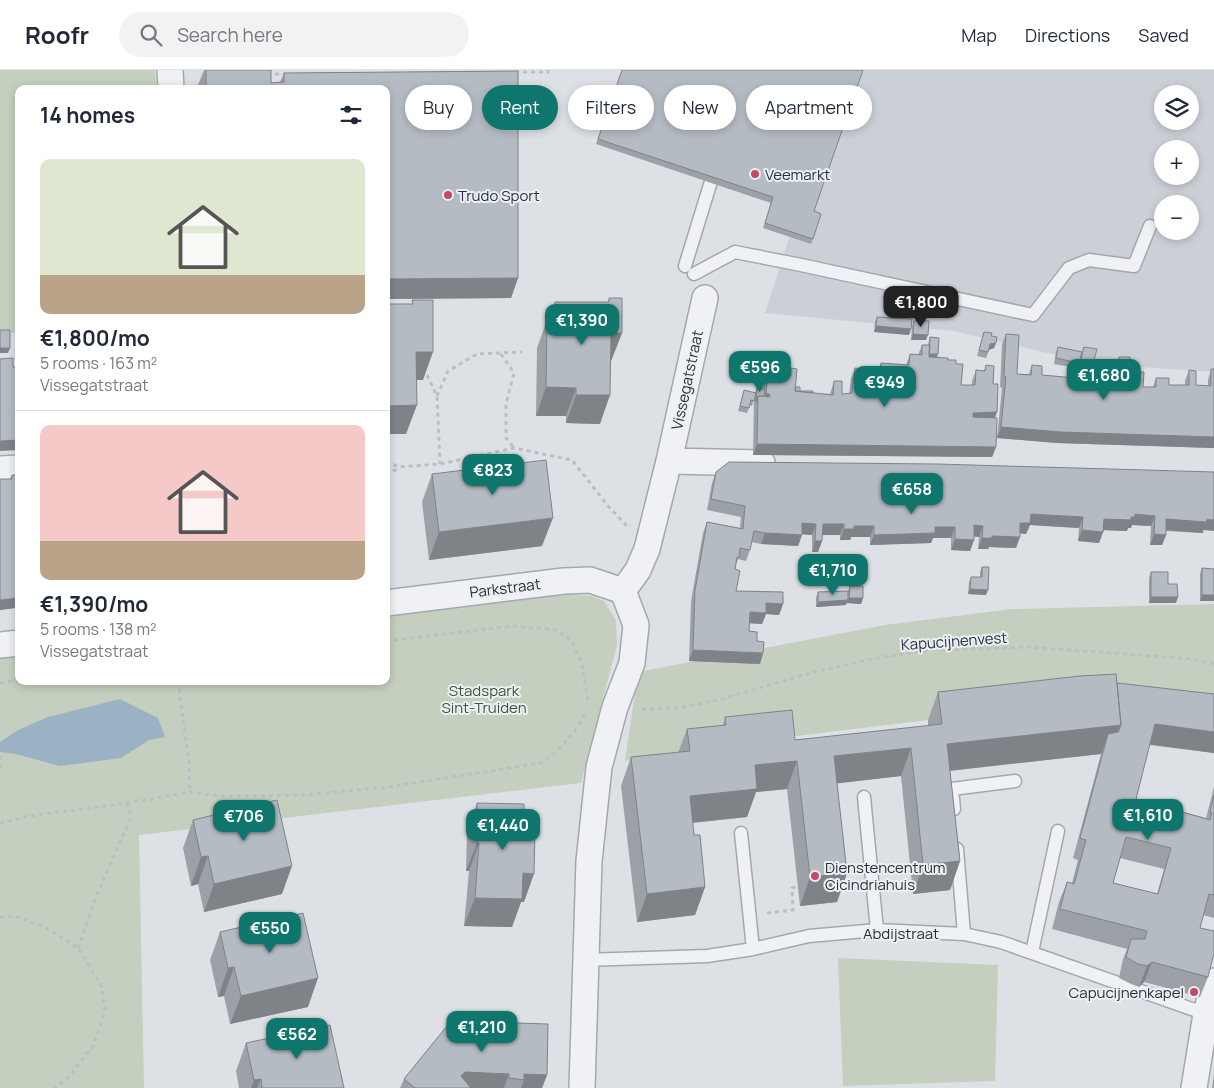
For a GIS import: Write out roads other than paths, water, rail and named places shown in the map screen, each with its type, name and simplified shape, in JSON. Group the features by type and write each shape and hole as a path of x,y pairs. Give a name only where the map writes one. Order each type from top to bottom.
{"street":[{"path":"170,70 170,85"},
{"name":"Vissegatstraat","path":"623,591 638,570 647,549 669,461 705,298"},
{"path":"669,461 788,464"},
{"path":"0,469 15,468"},
{"name":"Parkstraat","path":"390,603 564,581 590,580 623,591"},
{"path":"582,1088 589,861 599,767 615,707 632,663 636,625 623,591"},
{"path":"0,645 15,643"},
{"path":"1194,1088 1206,1014 1214,981"}],"lane":[{"path":"713,175 690,270 735,252 1032,314 1069,268 1089,260 1134,266 1150,226"},
{"path":"954,818 952,789 1015,781"},
{"path":"864,797 877,930"},
{"path":"1032,952 1058,831"},
{"path":"741,833 753,949"},
{"path":"956,837 964,934"},
{"name":"Abdijstraat","path":"585,960 707,956 753,949 809,936 877,930 964,934 1001,942 1032,952 1206,1014"}],"water":[{"path":"120,699 158,718 165,737 149,740 121,758 60,766 0,752 0,742 18,730 48,717"}],"place":[{"name":"Veemarkt","path":"755,174"},
{"name":"Trudo Sport","path":"448,195"},
{"name":"Dienstencentrum Cicindriahuis","path":"815,876"},
{"name":"Capucijnenkapel","path":"1194,992"}],"park label":[{"name":"Stadspark Sint-Truiden","path":"484,698"}]}
